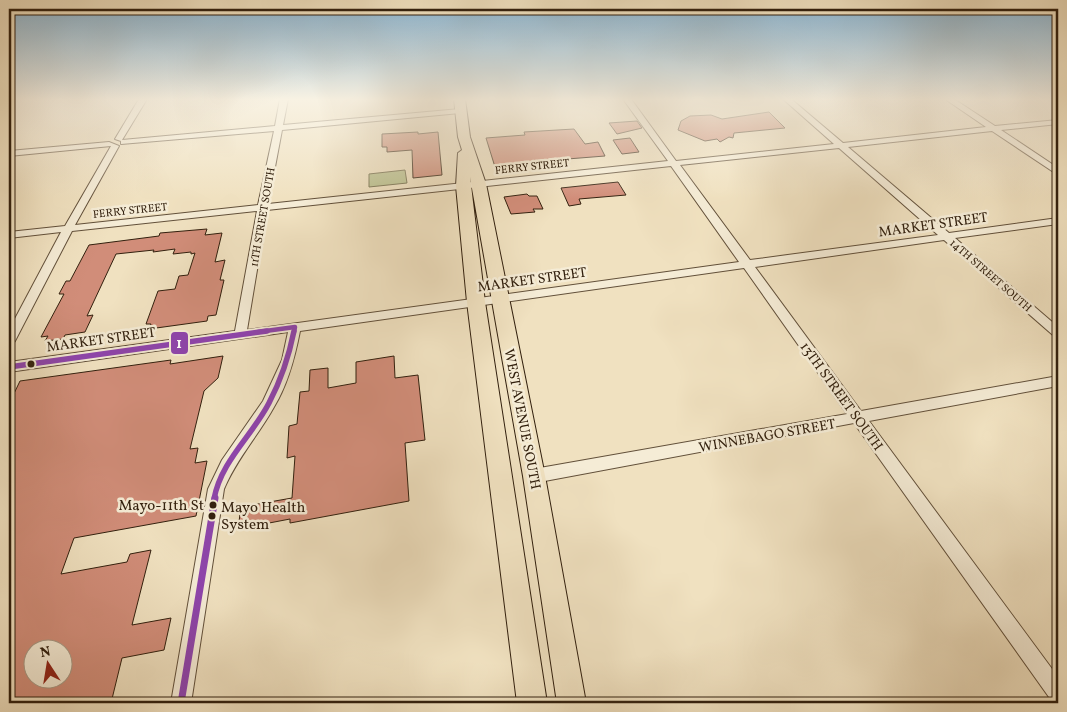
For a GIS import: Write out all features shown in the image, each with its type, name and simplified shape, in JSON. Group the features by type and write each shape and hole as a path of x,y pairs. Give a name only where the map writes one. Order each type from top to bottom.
{"main road":[{"name":"WEST AVENUE SOUTH","path":"463,132 471,185 476,302 532,703"},
{"name":"WEST AVENUE SOUTH","path":"471,185 500,298 534,476 572,703"}],"street":[{"path":"9,341 68,228 123,132"},
{"path":"9,153 233,132"},
{"name":"11TH STREET SOUTH","path":"240,335 263,202 278,132"},
{"name":"13TH STREET SOUTH","path":"651,132 1058,693"},
{"name":"14TH STREET SOUTH","path":"826,132 1058,332"},
{"name":"FERRY STREET","path":"9,235 963,132"},
{"path":"999,132 1058,172"},
{"name":"MARKET STREET","path":"9,367 1058,221"},
{"path":"180,703 216,489 226,464 268,404 288,360 295,327"},
{"name":"WINNEBAGO STREET","path":"534,476 1058,381"}],"green space":[{"path":"405,170 407,183 369,187 369,174"}],"building":[{"path":"438,132 442,175 413,178 412,150 387,152 387,147 382,147 382,134"},
{"path":"524,132 576,132 585,144 598,142 605,156 495,167 486,138 525,135"},
{"path":"683,132 742,132 734,133 733,138 729,137 720,142 717,139 705,141"},
{"path":"630,138 639,152 622,154 613,140"},
{"path":"618,182 626,195 579,199 581,204 569,206 561,188"},
{"path":"527,194 529,196 537,196 543,209 533,209 535,212 511,214 504,197"},
{"path":"207,229 205,235 222,233 215,262 225,260 220,280 224,280 216,315 208,316 207,321 149,329 151,324 146,324 158,291 175,289 179,276 188,275 195,253 173,254 175,249 153,252 154,250 116,254 87,316 93,315 85,332 65,335 63,339 45,341 48,336 41,337 64,294 59,294 66,281 70,281 89,245 159,236 160,233"},
{"path":"223,356 218,378 204,391 190,449 198,448 195,463 207,461 196,516 74,538 61,574 127,562 130,554 151,550 132,625 171,618 164,650 122,658 111,703 9,703 9,404 20,381 171,360 170,364"},
{"path":"394,356 395,378 418,375 425,440 405,443 409,501 290,523 290,519 238,529 241,507 292,498 295,456 287,458 289,426 297,424 300,392 309,391 310,370 328,368 328,388 356,383 356,362"}],"transit line":[{"name":"1","path":"9,367 295,327 288,360 269,404 227,464 216,489 181,703"}],"place":[{"name":"Mayo-11th St","path":"213,505"},
{"name":"Mayo Health System","path":"212,516"}]}
